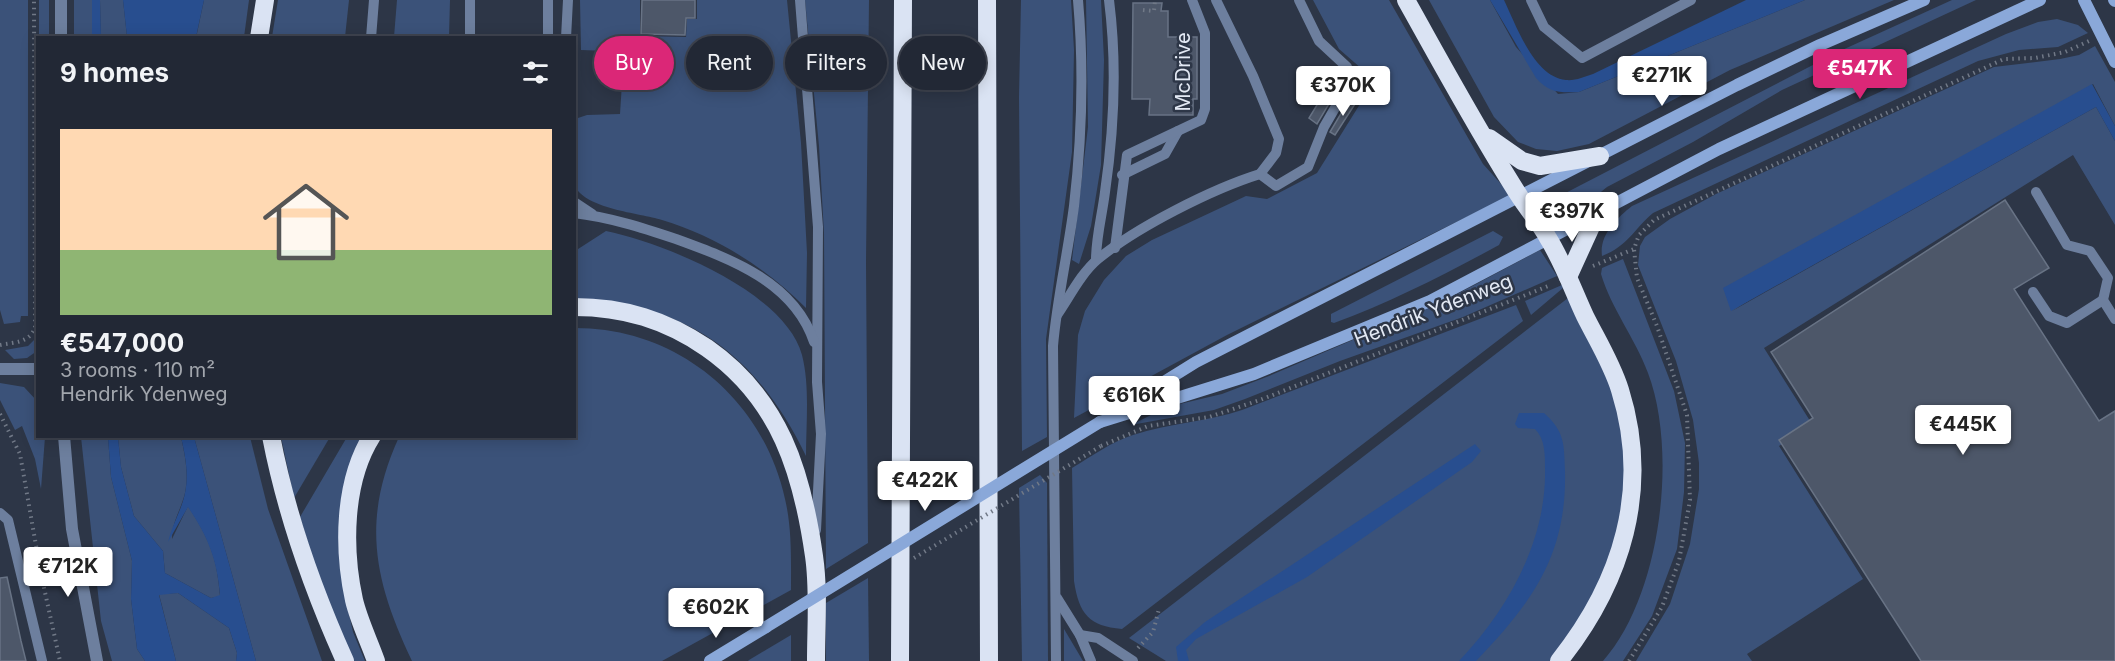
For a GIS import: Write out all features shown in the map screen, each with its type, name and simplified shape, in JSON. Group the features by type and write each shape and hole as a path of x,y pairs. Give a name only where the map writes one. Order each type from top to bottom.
{"highway":[{"path":"259,36 265,0"},
{"path":"900,661 903,0"},
{"path":"987,0 989,661"},
{"path":"1406,0 1482,134 1521,198 1549,238 1620,390 1629,427 1631,477 1627,530 1615,572 1579,636 1559,661"},
{"path":"1482,134 1530,165 1540,166 1600,156"},
{"path":"1568,277 1594,220 1607,208"},
{"path":"576,307 607,307 648,318 691,337 725,361 751,386 775,419 790,453 814,558 816,661"},
{"path":"272,438 292,519 345,661"},
{"path":"371,438 351,492 347,537 348,569 354,602 376,661"}],"main road":[{"name":"Hendrik Ydenweg","path":"710,661 1196,362 1820,45 1924,0"},
{"name":"Hendrik Ydenweg","path":"1100,422 1217,388 1430,301 1719,149 2040,0"},
{"path":"2084,0 2115,62"}],"street":[{"path":"62,0 62,36"},
{"path":"0,367 36,369"},
{"path":"64,438 72,529 97,661"}],"lane":[{"path":"371,36 374,0"},
{"path":"470,0 470,36"},
{"path":"548,0 548,36"},
{"path":"566,36 568,0"},
{"path":"800,0 818,227 818,353 821,434 814,558"},
{"path":"1056,661 1053,397 1055,318 1074,208 1081,130 1082,46 1078,0"},
{"path":"1096,260 1096,237 1105,195 1111,124 1113,34 1108,0"},
{"name":"McDrive","path":"1114,248 1122,176 1127,155 1201,120 1205,109 1205,33 1192,0"},
{"path":"1055,318 1096,260 1138,230 1241,180 1260,174 1276,153 1279,139 1253,76 1216,0"},
{"path":"1260,174 1276,186 1308,167 1324,127 1350,82 1347,67 1319,41 1299,0"},
{"path":"1531,0 1544,27 1582,58 1691,0"},
{"name":"McDrive","path":"1122,176 1165,154 1179,131"},
{"path":"2033,292 2049,316 2067,324 2103,300 2108,278 2090,251 2067,245 2036,192"},
{"path":"576,203 594,215"},
{"path":"576,213 594,215 651,231 740,264 771,284 789,300 808,325 818,353"},
{"path":"2103,300 2115,319"},
{"path":"0,513 8,520 42,661"},
{"path":"1056,597 1080,635 1091,661"},
{"path":"1080,635 1098,638 1131,659"}],"path":[{"path":"0,345 25,341 32,336 36,322 34,0"},
{"path":"1143,10 1154,11 1155,0"},
{"path":"1629,661 1662,607 1679,561 1690,500 1687,416 1657,326 1637,278 1634,249 1639,235 1654,220 1908,100 2004,59 2035,58 2065,52 2100,35"},
{"name":"Hendrik Ydenweg","path":"908,561 1101,446 1148,426 1209,417 1260,400 1339,367 1455,325 1634,249"},
{"path":"0,414 20,454 41,574 60,661"},
{"path":"1131,659 1153,632 1159,609"}],"shaded area":[{"path":"0,0 28,0 28,316 21,316 20,322 4,324 0,310"},
{"path":"39,0 49,0 49,36 39,36"},
{"path":"74,0 92,0 92,36 74,36"},
{"path":"92,0 100,0 101,36 92,36"},
{"path":"100,0 123,0 127,36 101,36"},
{"path":"123,0 204,0 196,36 127,36"},
{"path":"204,0 249,0 244,36 196,36"},
{"path":"278,0 349,0 345,36 272,36"},
{"path":"397,0 450,0 449,36 394,36"},
{"path":"580,0 640,0 640,36 594,36 594,50 581,50"},
{"path":"697,0 787,0 791,36 785,36 785,90 796,90 801,143 807,253 806,308 791,293 757,267 721,244 662,220 600,205 579,192 576,187 576,119 587,115 620,114 622,90 674,90 674,37 686,37 686,90 773,90 773,36 686,36 687,19 697,19"},
{"path":"805,0 869,0 869,36 808,36"},
{"path":"1021,0 1071,0 1074,50 1072,152 1046,339 1047,437 1022,451 1019,97"},
{"path":"1086,0 1101,0 1104,60 1101,165 1091,226 1079,264 1072,260 1088,127"},
{"path":"1313,0 1389,0 1483,164 1511,195 1227,335 1074,418 1078,335 1085,311 1104,280 1126,256 1152,240 1246,196 1267,199 1317,173 1370,88 1362,69 1339,49"},
{"path":"1429,0 1490,0 1516,47 1558,94 1579,92 1805,0 1894,0 1730,70 1589,144 1557,151 1536,149 1518,142 1494,117"},
{"path":"1490,0 1504,0 1520,36 1544,70 1555,77 1569,80 1593,74 1746,0 1805,0 1579,92 1567,92 1546,87 1536,78"},
{"path":"1952,0 1976,0 1782,90 1693,142 1607,187 1564,222 1553,221 1547,211 1550,201 1840,51"},
{"path":"2057,19 2078,25 2088,33 2058,47 2019,50 1978,61 1653,213 1625,242 1602,256 1606,234 1632,206 2006,34 2038,22"},
{"path":"2095,46 2115,82 2115,126 2093,84 1732,311 2096,107 2115,141 2115,225 2073,155 1764,348 1812,424 1779,446 1863,579 1747,654 1752,661 1636,661 1670,604 1690,544 1699,489 1699,463 1693,420 1676,361 1638,265 1640,246 1645,237 1670,219 1716,194 1994,67 2060,59 2079,55"},
{"path":"2092,84 2115,126 2115,141 2096,107 1731,311 1723,288"},
{"path":"814,90 868,90 866,262 868,543 826,569 824,233"},
{"path":"606,231 630,237 689,259 719,274 748,291 772,311 791,332 802,355 807,392 806,456 787,420 765,389 741,363 714,341 685,324 652,311 615,303 576,300 576,250"},
{"path":"1493,231 1503,237 1499,245 1397,297 1334,323 1331,322 1331,314"},
{"path":"1540,250 1557,276 1463,317 1340,361 1214,410 1131,425 1167,407 1222,394 1269,376 1448,299"},
{"path":"1623,259 1674,391 1685,443 1684,492 1677,549 1652,616 1623,661 1603,661 1623,633 1639,600 1651,562 1662,482 1662,442 1657,405 1648,373 1605,287 1601,274 1602,268"},
{"path":"1562,285 1563,288 1531,315 1525,301"},
{"path":"1568,298 1606,372 1618,412 1630,479 1604,586 1552,661 1166,661 1129,638"},
{"path":"1516,305 1523,321 1122,629 1101,625 1083,610 1074,581 1072,468 1125,438 1242,410"},
{"path":"576,328 613,331 648,341 681,356 710,376 736,401 757,430 774,463 785,499 790,533 791,590 662,661 412,661 389,604 381,577 377,550 376,523 387,467 399,438 576,438"},
{"path":"36,338 36,352 27,358 14,359 5,350 28,346"},
{"path":"0,383 24,387 36,400 36,438 45,438 41,489 35,459 22,426 15,430 0,400"},
{"path":"1519,413 1544,413 1560,433 1565,471 1560,528 1542,576 1514,619 1476,661 1459,661 1477,641 1508,597 1532,547 1539,521 1544,495 1544,447 1535,429 1518,428 1515,424"},
{"path":"81,438 108,438 111,477 132,561 131,599 137,649 145,661 112,661 101,621"},
{"path":"108,438 118,438 121,467 134,516 163,551 165,573 211,598 220,595 214,559 201,528 188,507 168,542 182,505 186,486 186,464 181,438 194,438 256,661 236,661 237,653 229,628 178,593 159,595 176,661 145,661 137,649 131,599 132,561 111,477"},
{"path":"118,438 181,438 187,479 173,527 172,539 188,506 211,548 217,570 220,596 211,598 165,573 163,551 134,516 121,467"},
{"path":"194,438 250,438 268,509 322,661 256,661"},
{"path":"281,438 329,438 294,498"},
{"path":"346,438 367,438 356,458 345,596 353,632 365,661 353,661 327,604 300,517"},
{"path":"1475,444 1481,451 1472,462 1307,577 1196,639 1186,650 1189,661 1178,661 1176,647 1205,622"},
{"path":"1040,475 1047,483 1048,661 1022,661 1019,488"},
{"path":"868,578 869,661 826,661 826,603"},
{"path":"178,593 229,628 237,653 236,661 176,661 159,594"},
{"path":"1064,629 1083,661 1064,661"},
{"path":"791,635 791,661 748,661 749,660"}],"building":[{"path":"642,0 695,0 695,18 686,18 685,35 641,34"},
{"path":"1133,3 1162,3 1161,11 1168,11 1168,37 1197,37 1197,99 1193,99 1193,115 1149,115 1150,99 1132,99"},
{"path":"1328,87 1336,92 1317,124 1309,118"},
{"path":"1349,100 1355,104 1335,135 1330,132"},
{"path":"2005,200 2049,268 2014,289 2099,421 2115,411 2115,661 1921,661 1779,440 1813,418 1771,352"},
{"path":"7,577 26,661 0,661 0,578"}]}
